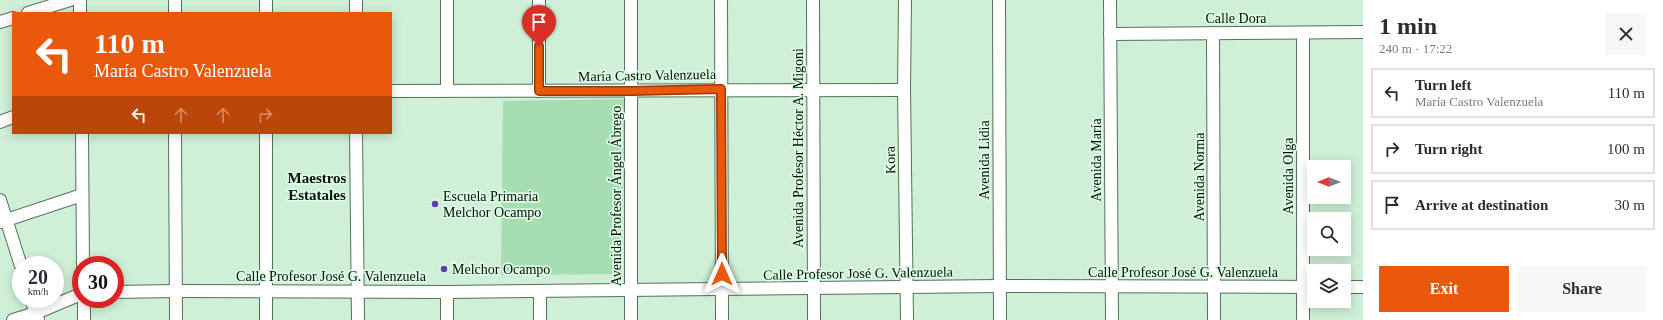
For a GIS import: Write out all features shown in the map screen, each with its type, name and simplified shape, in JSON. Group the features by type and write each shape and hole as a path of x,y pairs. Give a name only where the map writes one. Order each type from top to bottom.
{"street":[{"path":"31,12 70,0"},
{"path":"80,0 80,12"},
{"path":"175,0 175,12"},
{"path":"266,0 266,12"},
{"path":"356,0 356,12"},
{"path":"447,0 447,90"},
{"path":"539,0 539,91"},
{"name":"Avenida Profesor Ángel Ábrego","path":"631,0 631,320"},
{"path":"721,0 722,320"},
{"name":"Avenida Profesor Héctor A. Migoni","path":"812,0 814,320"},
{"name":"Kora","path":"905,0 904,90 907,320"},
{"name":"Avenida Lidia","path":"999,0 1000,320"},
{"name":"Avenida María","path":"1110,0 1112,320"},
{"path":"0,22 12,18"},
{"name":"Calle Dora","path":"1110,34 1363,32"},
{"name":"Avenida Norma","path":"1214,33 1214,320"},
{"name":"Avenida Olga","path":"1303,33 1308,264"},
{"name":"María Castro Valenzuela","path":"392,91 631,91 721,89 904,90"},
{"path":"0,122 12,117"},
{"path":"82,134 83,256"},
{"path":"175,134 176,320"},
{"path":"266,134 266,320"},
{"path":"356,134 358,320"},
{"path":"3,221 82,195"},
{"path":"0,200 3,221 17,256"},
{"name":"Calle Profesor José G. Valenzuela","path":"124,292 631,291 1000,286 1307,287"},
{"path":"1351,287 1363,287"},
{"path":"540,291 540,320"},
{"path":"447,292 447,320"},
{"name":"Avenida Olga","path":"1303,320 1307,294"},
{"path":"13,320 37,317 72,299"},
{"path":"84,308 84,320"}],"green space":[{"path":"625,99 622,274 501,275 503,101"}],"place":[{"name":"Escuela Primaria Melchor Ocampo","path":"435,204"},
{"name":"Melchor Ocampo","path":"444,269"}],"district":[{"name":"Maestros Estatales","path":"317,186"}],"route":[{"path":"539,46 539,91 721,89 722,274"}]}
